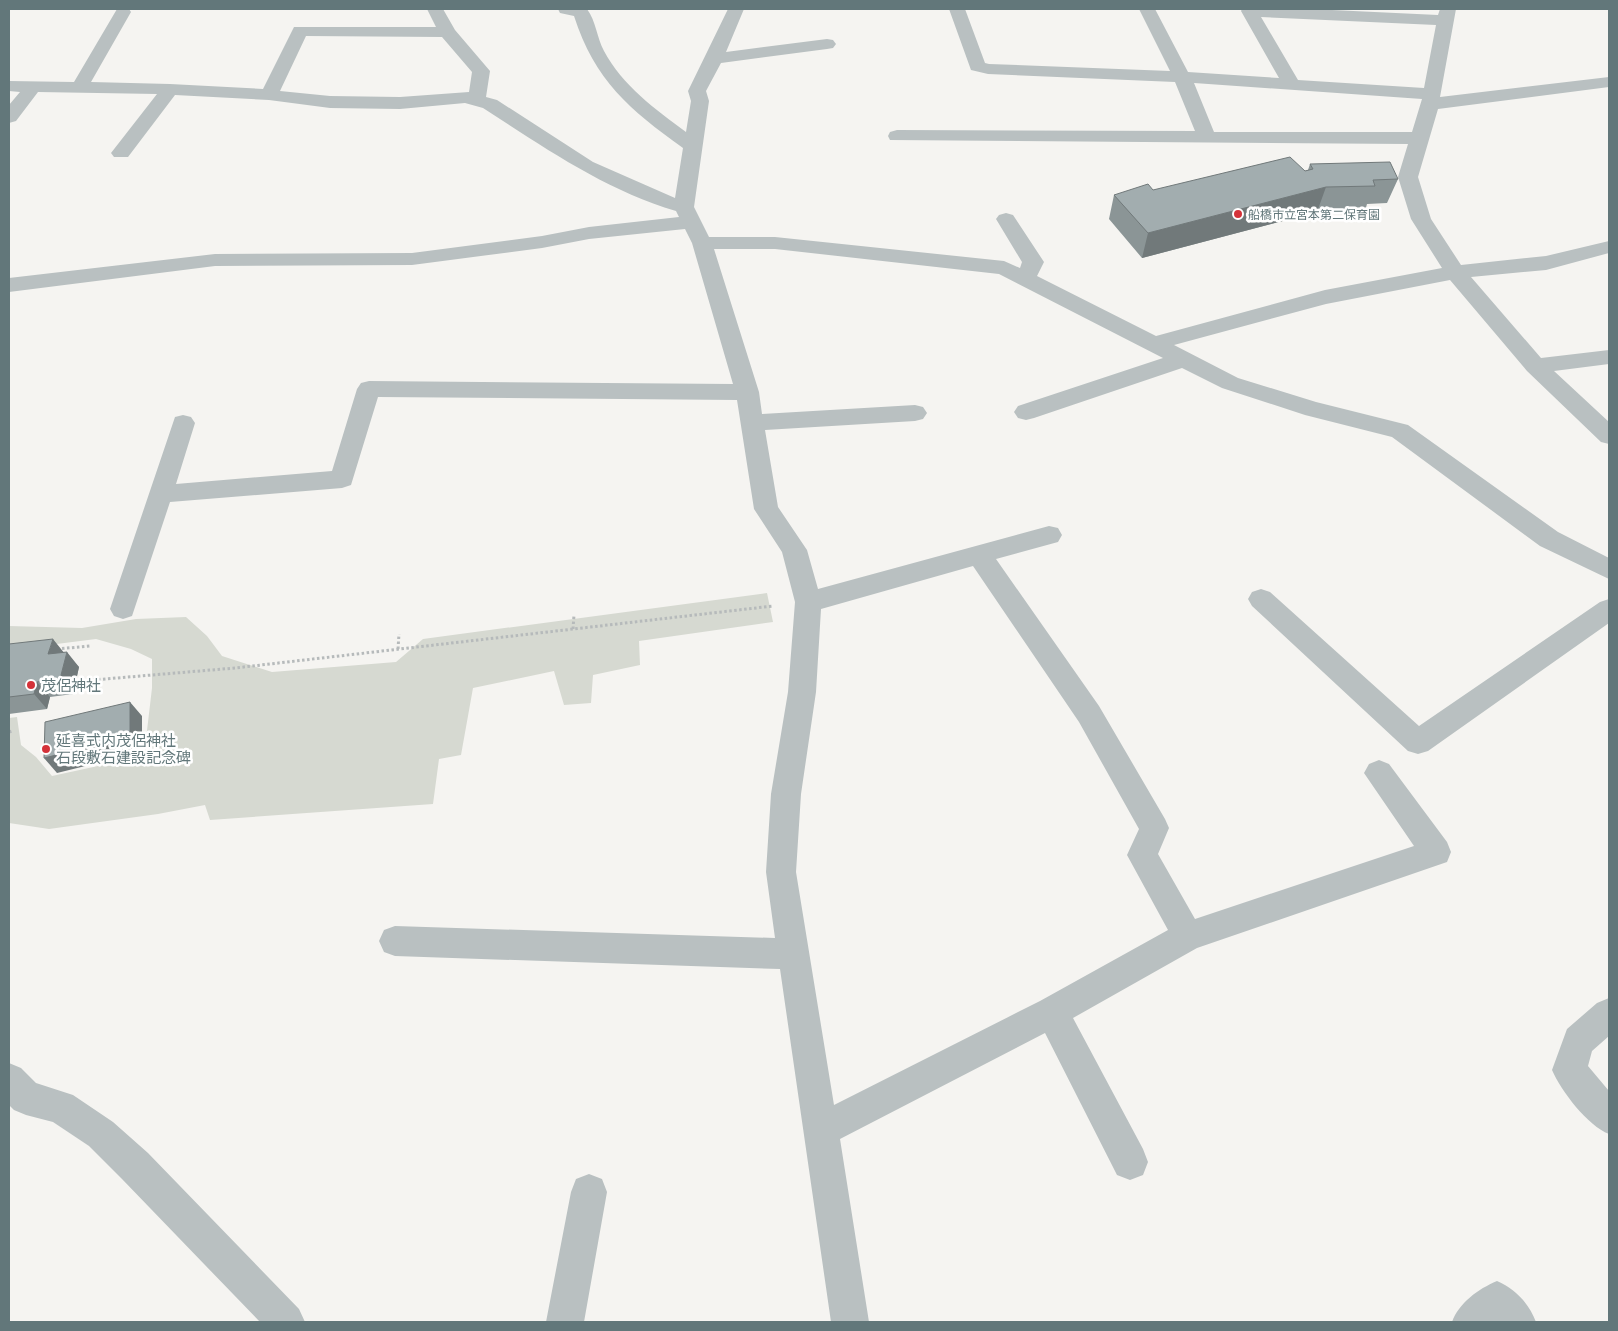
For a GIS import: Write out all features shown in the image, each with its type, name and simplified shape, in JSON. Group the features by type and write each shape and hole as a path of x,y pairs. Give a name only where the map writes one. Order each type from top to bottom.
{"street":[{"path":"435,9 447,32 481,71 477,100"},
{"path":"566,9 581,12 597,54 618,83 649,115 693,146"},
{"path":"736,9 697,91 700,101 693,146 692,224 747,392 766,509 794,550 808,602 802,692 786,794 781,872 819,1131 850,1322"},
{"path":"957,9 977,66 988,69 1088,70 1184,79 1293,86 1431,100 1609,82"},
{"path":"1147,9 1184,79 1206,136"},
{"path":"1293,86 1249,11 1446,14 1431,100 1408,177 1421,219 1455,272 1535,366 1609,436"},
{"path":"79,88 123,12"},
{"path":"269,95 300,31 447,32"},
{"path":"714,58 827,44"},
{"path":"9,86 32,88 170,89 269,95 330,102 400,103 466,97 490,104 586,166 660,200 692,224"},
{"path":"9,117 32,88"},
{"path":"121,153 170,89"},
{"path":"897,136 1420,138"},
{"path":"1006,219 1034,262 1025,279"},
{"path":"9,285 215,260 412,259 542,242 589,233 692,224 775,243 1004,268 1230,383 1314,409 1400,431 1549,538 1609,569"},
{"path":"1153,344 1325,297 1455,272 1546,263 1609,247"},
{"path":"1535,366 1609,357"},
{"path":"1026,412 1182,360"},
{"path":"160,494 342,479 369,389 747,392"},
{"path":"752,422 915,413"},
{"path":"123,609 183,423"},
{"path":"808,602 1049,535"},
{"path":"980,555 1089,714 1154,828 1142,856 1188,936"},
{"path":"1261,599 1418,742 1609,609"},
{"path":"819,1131 1052,1012 1188,936 1436,852 1378,773"},
{"path":"395,941 792,954"},
{"path":"1052,1012 1130,1162"},
{"path":"1609,1014 1579,1041 1569,1070 1609,1118"},
{"path":"14,1094 61,1107 101,1134 135,1166 286,1322"},
{"path":"565,1322 589,1192"},
{"path":"1471,1322 1497,1300 1517,1322"}],"path":[{"path":"93,680 236,668 766,607"},
{"path":"573,629 574,615"},
{"path":"398,649 399,634"},
{"path":"54,649 90,646"}],"shaded area":[{"path":"767,593 773,622 639,641 640,665 593,675 591,703 564,705 554,671 473,688 461,755 439,759 433,804 210,820 205,805 158,814 49,829 9,823 9,718 17,717 21,745 36,757 52,776 144,756 152,688 152,659 131,649 96,639 17,649 9,670 9,626 82,628 136,619 186,617 207,636 222,656 272,672 396,662 423,639"}],"building":[{"path":"1290,157 1305,171 1313,169 1310,164 1390,162 1398,179 1373,180 1375,186 1326,187 1148,233 1114,195 1148,184 1153,190"},
{"path":"53,639 48,654 67,652 60,679 37,682 34,694 9,697 9,644"},
{"path":"130,702 130,737 44,758 45,722"}],"place":[{"name":"船橋市立宮本第二保育園","path":"1238,214"},
{"name":"茂侶神社","path":"31,685"},
{"name":"延喜式内茂侶神社 石段敷石建設記念碑","path":"46,749"}]}
